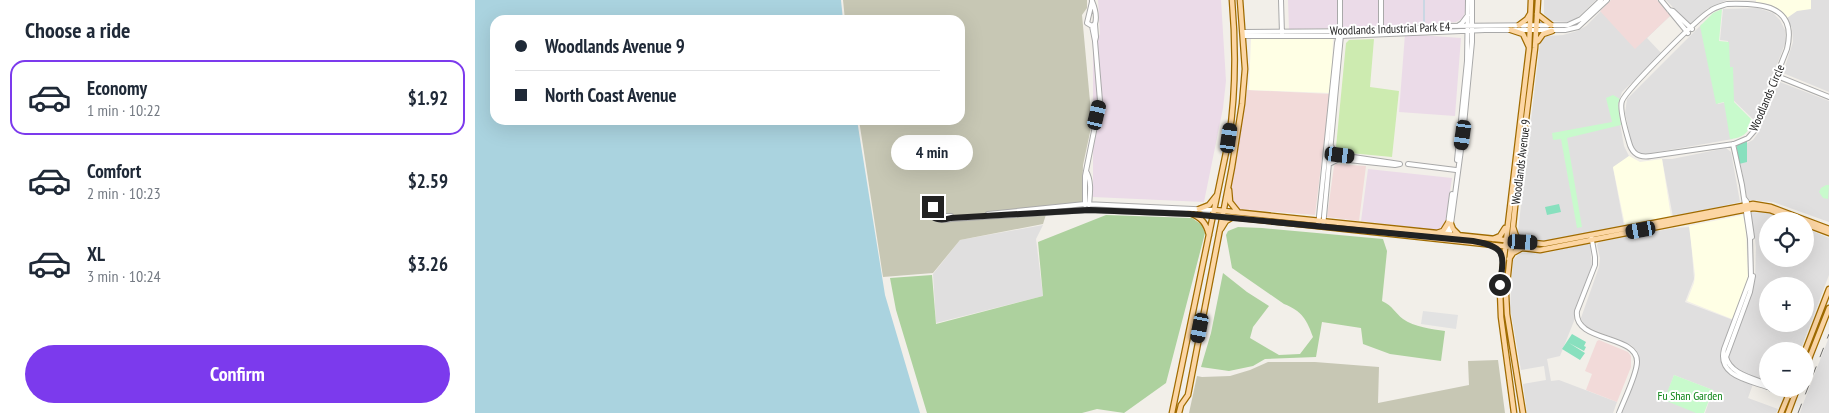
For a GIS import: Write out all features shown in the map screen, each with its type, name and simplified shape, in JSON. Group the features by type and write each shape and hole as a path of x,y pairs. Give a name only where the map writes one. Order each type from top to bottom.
{"main road":[{"path":"1172,413 1215,213 1234,105 1236,70 1232,0"},
{"path":"1179,413 1181,405 1188,395 1229,183 1242,104 1245,68 1241,0"},
{"name":"Woodlands Avenue 9","path":"1514,413 1500,305 1500,285 1529,49 1531,0"},
{"name":"Woodlands Avenue 9","path":"1523,413 1507,314 1506,294 1512,227 1535,48 1538,0"},
{"path":"1519,25 1527,19 1531,11"},
{"path":"1535,48 1540,36 1551,28 1537,14"},
{"path":"1511,30 1523,34 1529,49"},
{"path":"1229,183 1230,202 1239,213"},
{"path":"1199,210 1211,203 1219,191"},
{"path":"1215,213 1294,217 1321,224 1523,245 1593,237 1746,207 1771,207 1829,229"},
{"path":"1746,207 1762,208 1775,212"},
{"path":"1223,213 1234,217 1436,234 1448,237 1460,235 1490,242 1503,257"},
{"path":"1190,214 1203,220 1210,237"},
{"path":"1219,233 1226,221 1234,217"},
{"path":"1436,234 1443,231 1450,223 1453,229 1460,235"},
{"path":"1490,242 1500,236 1507,224"},
{"path":"1512,227 1523,245"},
{"path":"1814,227 1829,233"},
{"path":"1508,262 1513,253 1523,245"},
{"path":"1808,342 1829,289"},
{"path":"1814,346 1829,308"},
{"path":"1189,328 1190,332 1195,335 1200,328"},
{"path":"1185,351 1190,339 1196,339 1197,343"},
{"path":"1509,375 1511,369 1516,371"},
{"path":"1781,413 1787,397"},
{"path":"1788,413 1794,397"}],"street":[{"path":"1281,0 1282,35"},
{"path":"1321,224 1331,146 1340,33 1340,0"},
{"path":"1381,0 1381,33"},
{"path":"1468,0 1470,12 1476,22 1483,28 1470,42"},
{"path":"1448,237 1463,135 1472,0"},
{"path":"1551,28 1577,22 1601,0"},
{"path":"1551,28 1565,30 1579,27 1607,0"},
{"path":"1661,0 1690,29"},
{"path":"1092,1 1087,24 1093,25"},
{"path":"1087,210 1089,175 1086,171 1099,106 1093,25 1095,7 1092,1"},
{"name":"Woodlands Circle","path":"1727,4 1760,4 1772,8 1782,15 1788,28 1789,36 1787,49 1777,76 1753,133 1748,138 1733,144 1645,157 1637,155 1629,143 1621,106 1625,96 1690,29 1709,11 1727,4"},
{"path":"1470,12 1457,28 1470,42"},
{"name":"Woodlands Industrial Park E4","path":"1483,28 1519,25 1531,28"},
{"name":"Woodlands Industrial Park E4","path":"1243,34 1381,33 1457,28 1511,30 1551,28"},
{"path":"1321,224 1340,33"},
{"path":"1450,223 1468,73"},
{"path":"1777,76 1829,97"},
{"path":"1733,144 1746,207 1753,258 1753,284 1726,357 1729,366 1734,370 1759,381"},
{"path":"1329,164 1339,159 1400,164 1340,155 1331,146"},
{"path":"1408,164 1456,170"},
{"path":"927,201 940,213 948,217 1087,204 1199,210 1215,213 1190,214 1087,210 951,218 941,221 933,218 927,212 927,201"},
{"path":"1593,237 1595,265 1577,311 1577,318 1584,328 1631,348 1637,357 1637,364 1619,413"}],"shaded area":[{"path":"843,0 1087,0 1087,8 1082,15 1092,123 1083,165 1082,202 1049,205 1043,224 960,240 933,273 883,277 860,125 965,125 965,15 844,15"},
{"path":"1098,0 1221,0 1226,81 1223,108 1204,202 1093,197 1093,47 1100,34"},
{"path":"1288,0 1465,0 1465,12 1463,18 1456,22 1377,28 1289,29"},
{"path":"1544,0 1596,0 1576,19 1567,22 1550,21 1544,14"},
{"path":"1611,0 1657,0 1671,15 1635,49 1600,11"},
{"path":"1612,0 1670,16 1647,38 1663,55 1622,92 1617,107 1624,146 1629,156 1613,168 1624,226 1544,241 1525,239 1518,231 1540,43 1547,36 1563,35 1586,26"},
{"path":"1666,0 1727,0 1707,9 1692,23 1688,23"},
{"path":"1756,0 1811,0 1811,9 1797,11 1787,18 1780,10 1768,4 1756,2"},
{"path":"1809,0 1829,0 1829,92 1783,73 1793,42 1792,28 1786,16 1796,9 1809,9"},
{"path":"1758,8 1773,13 1780,20 1785,30 1786,41 1755,121 1731,98 1728,41 1720,40 1723,9"},
{"path":"1702,24 1718,104 1726,102 1733,139 1646,154 1637,153 1632,146 1625,113 1627,99"},
{"path":"1405,34 1461,38 1455,116 1399,112"},
{"path":"1333,38 1331,93 1249,90 1251,39"},
{"path":"1780,82 1829,101 1829,222 1814,217 1814,212 1801,212 1773,202 1749,200 1747,197 1738,151 1739,147 1753,140 1758,133 1777,85"},
{"path":"1247,90 1330,94 1315,215 1239,209 1235,204 1230,194"},
{"path":"1726,148 1731,152 1740,202 1673,217 1662,159 1672,159"},
{"path":"1629,156 1640,162 1662,159 1671,217 1625,225 1613,167"},
{"path":"1336,164 1366,166 1359,221 1327,217 1334,166"},
{"path":"1368,169 1452,178 1444,231 1361,221"},
{"path":"1751,212 1759,212 1759,267 1814,267 1814,232 1829,238 1829,275 1814,314 1814,277 1759,277 1759,332 1807,332 1803,342 1759,342 1759,379 1735,369 1729,364 1728,355 1755,280 1756,247"},
{"path":"1743,215 1746,230 1748,275 1745,290 1732,319 1687,301 1695,275 1689,226"},
{"path":"1043,225 1036,239 1043,296 936,323 933,274 960,240"},
{"path":"1690,227 1694,279 1685,302 1733,320 1720,353 1722,366 1730,375 1753,384 1748,398 1778,409 1776,413 1705,413 1713,390 1674,375 1665,399 1697,411 1696,413 1621,413 1638,369 1639,358 1637,351 1631,345 1587,327 1581,318 1599,267 1600,258 1597,245 1599,242 1674,228"},
{"path":"1587,243 1590,245 1592,265 1575,311 1574,321 1560,356 1547,359 1551,381 1559,380 1617,402 1613,413 1527,413 1523,384 1546,380 1544,366 1521,370 1510,307 1513,260 1520,253 1546,253"},
{"path":"1423,311 1458,315 1456,329 1421,324"},
{"path":"1829,337 1829,413 1800,413 1806,397 1814,397 1814,376"},
{"path":"1599,340 1628,352 1631,356 1631,367 1617,402 1586,390 1592,374 1585,371"},
{"path":"1498,360 1505,413 1189,413 1197,376 1230,376 1268,362 1315,362 1379,367 1378,403 1469,385 1468,361"}],"green space":[{"path":"1722,9 1719,41 1729,42 1730,67 1733,67 1734,102 1753,121 1745,134 1730,139 1724,102 1716,104 1700,26 1713,13"},
{"path":"1374,39 1370,87 1399,91 1392,157 1339,152 1336,147 1346,43 1349,40"},
{"path":"1613,95 1620,99 1618,104 1621,125 1567,138 1582,227 1577,228 1561,139 1553,140 1552,133 1612,122 1606,98"},
{"path":"1747,141 1747,162 1739,164 1736,143"},
{"path":"1826,185 1829,185 1828,199 1823,198 1819,192"},
{"path":"1559,204 1561,212 1547,215 1545,207"},
{"path":"1106,215 1192,218 1202,225 1205,233 1166,383 1124,413 1097,409 1082,413 927,413 896,310 890,278 932,275 936,324 1043,296 1038,242"},
{"path":"1238,227 1383,239 1387,251 1382,301 1407,322 1445,331 1441,361 1390,354 1363,344 1361,328 1322,322 1316,357 1265,359 1253,366 1229,371 1201,367 1211,333 1223,273 1269,306 1253,327 1250,338 1279,355 1300,354 1313,337 1300,313 1232,268 1226,235 1228,231"},
{"path":"1572,334 1586,342 1584,351 1569,343 1585,353 1580,360 1562,349"},
{"name":"Fu Shan Garden","path":"1674,375 1713,390 1704,413 1696,413 1664,400"}],"water":[{"path":"475,0 841,0 842,15 490,15 490,125 858,125 885,295 920,413 475,413"}],"waterway":[{"path":"1424,0 1424,24"}],"railway":[{"path":"1798,413 1829,334"}],"route":[{"path":"933,207 927,201 927,212 933,218 941,221 951,218 1089,210 1256,219 1473,241 1489,244 1496,247 1500,252 1503,257 1500,285"}]}
